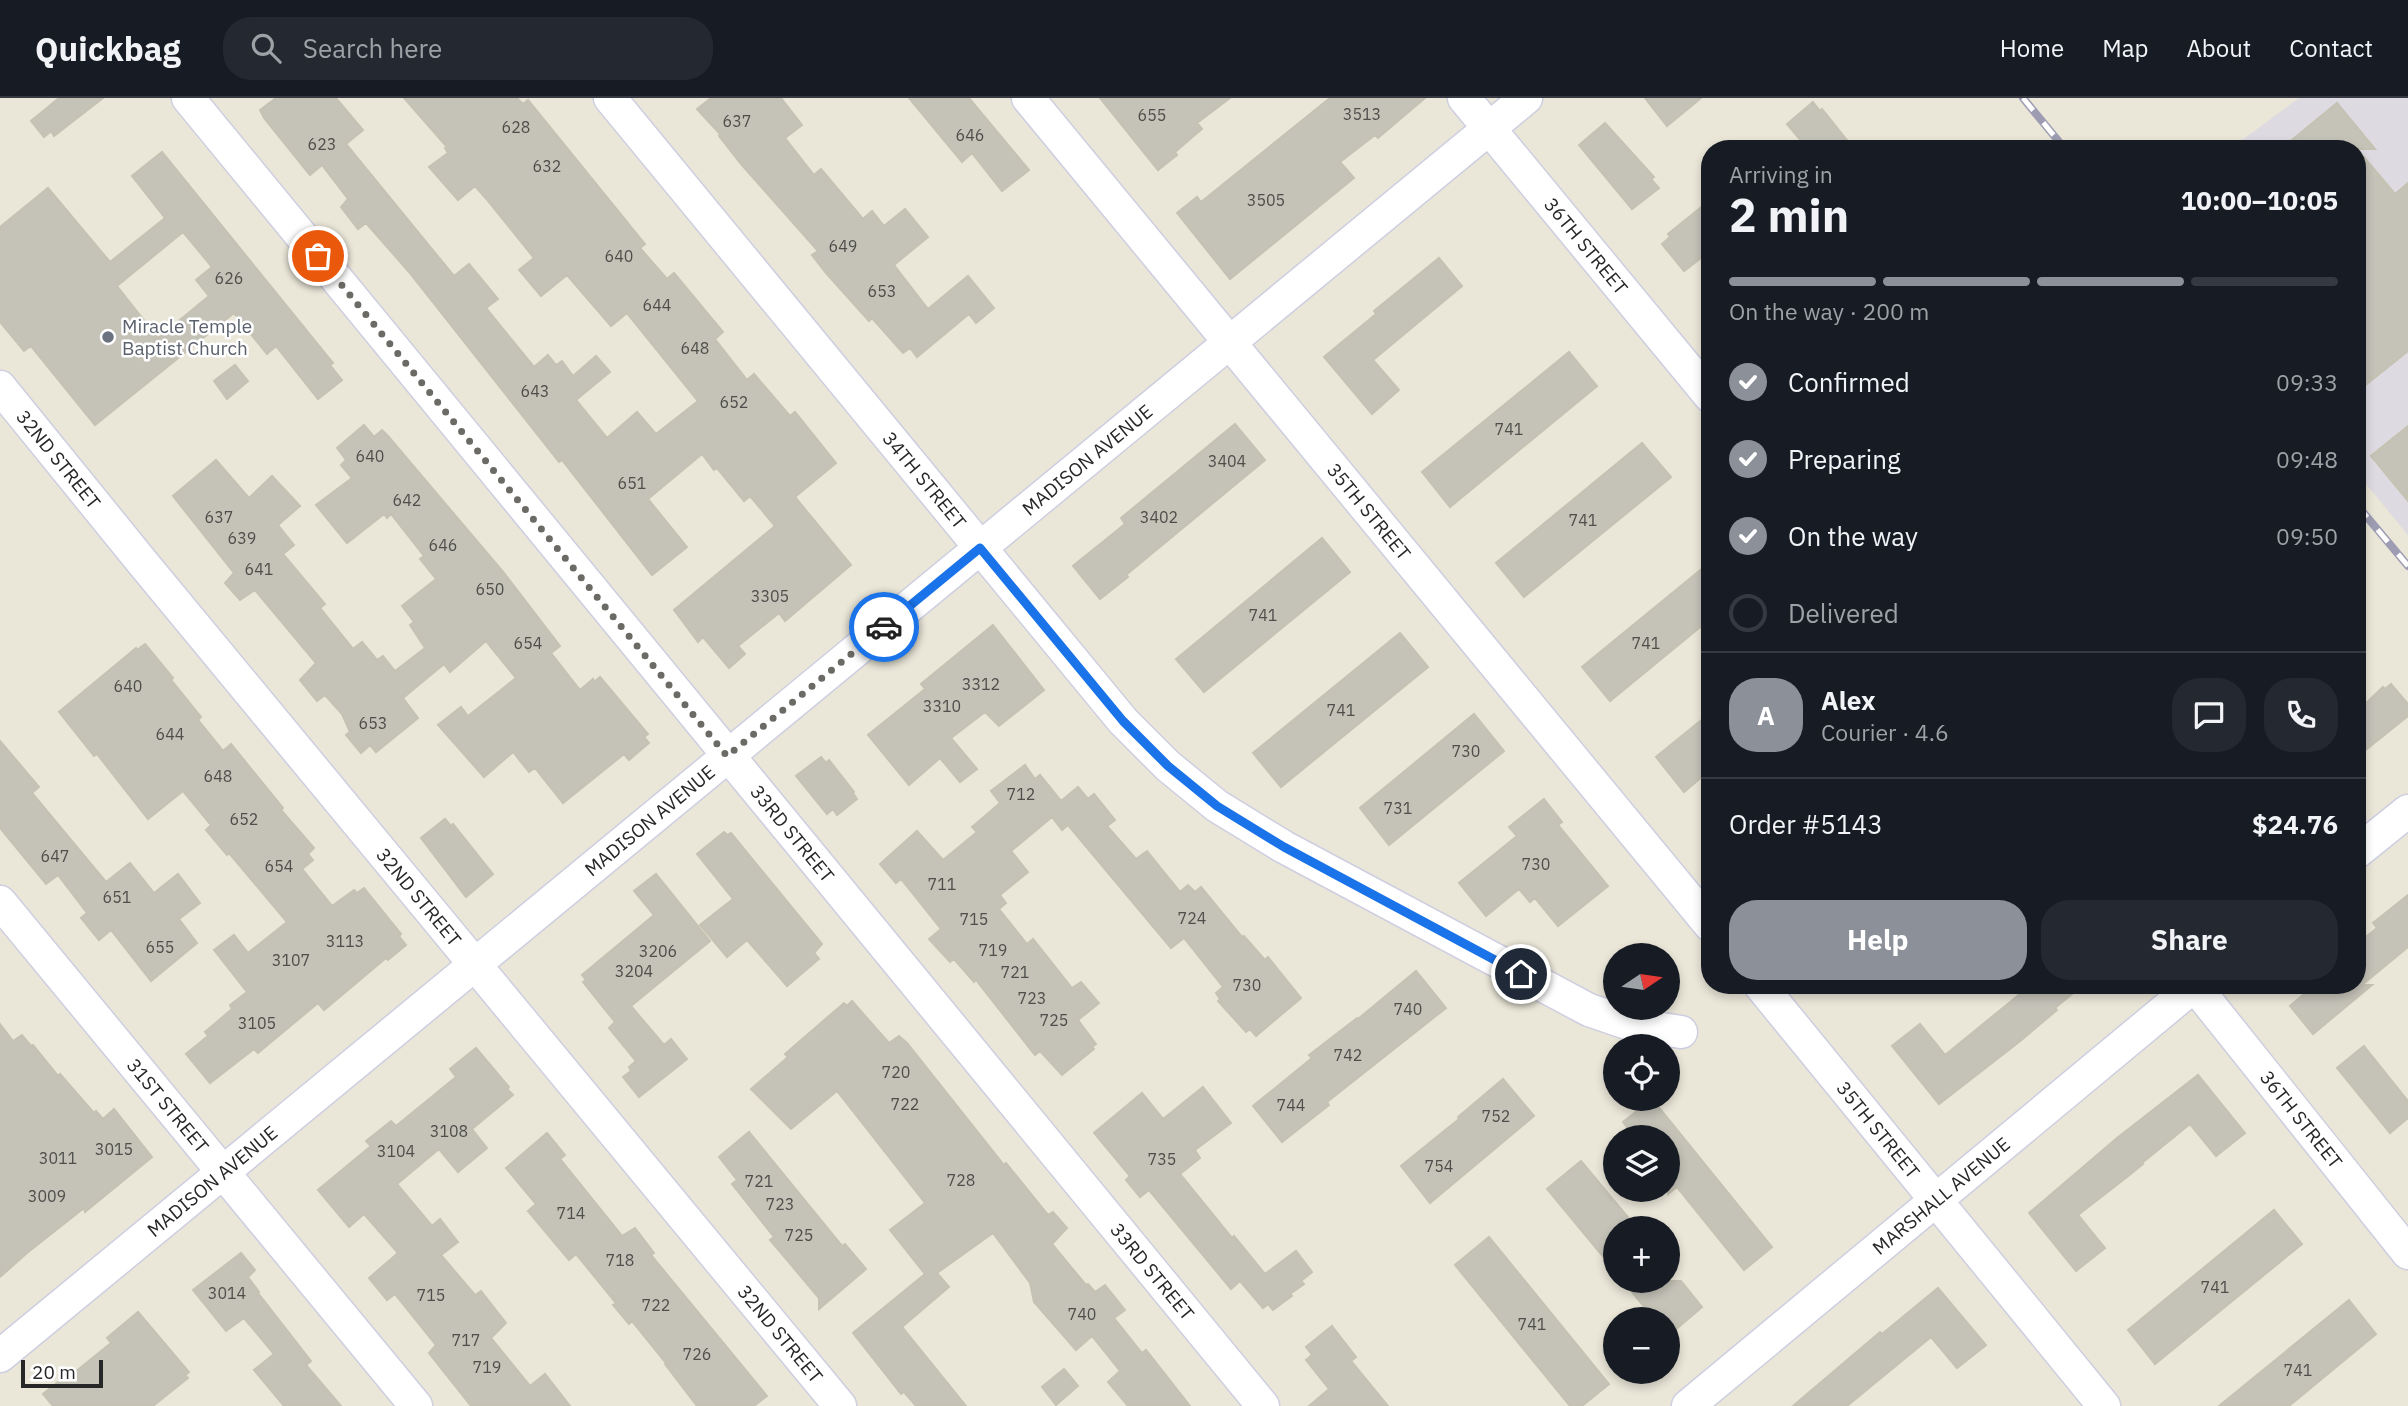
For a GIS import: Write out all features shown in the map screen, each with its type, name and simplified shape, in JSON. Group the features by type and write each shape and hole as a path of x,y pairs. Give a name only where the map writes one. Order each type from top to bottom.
{"street":[{"name":"33RD STREET","path":"188,98 1263,1406"},
{"name":"34TH STREET","path":"610,98 1123,721 1168,766 1217,806 1284,847 1589,1010 1630,1024 1681,1032"},
{"name":"35TH STREET","path":"1028,98 1701,914"},
{"name":"36TH STREET","path":"1464,98 1701,385"},
{"name":"MADISON AVENUE","path":"0,1356 1526,98"},
{"name":"32ND STREET","path":"0,387 840,1406"},
{"path":"2366,845 2408,811"},
{"name":"31ST STREET","path":"0,902 416,1406"},
{"name":"35TH STREET","path":"1767,994 2104,1406"},
{"name":"MARSHALL AVENUE","path":"1688,1406 2183,994"},
{"name":"36TH STREET","path":"2201,994 2408,1253"}],"shaded area":[{"path":"2299,98 2408,98 2408,535 2366,484 2366,140 2242,140"}],"building":[{"path":"59,98 103,98 54,136 51,131 44,137 31,121"},
{"path":"276,98 336,98 363,130 346,144 454,276 469,264 498,299 486,308 534,367 548,355 556,365 562,361 573,376 596,356 610,372 576,400 607,438 637,412 656,434 698,401 627,313 611,326 567,275 541,296 519,270 534,258 489,202 475,186 458,200 429,167 448,153 445,148 447,147 404,98 517,98 523,104 528,100 645,244 640,248 667,279 674,273 723,332 715,339 747,380 754,374 790,416 795,412 836,463 795,497 851,565 785,621 779,613 738,646 745,654 729,668 703,637 698,642 674,610 775,526 750,496 744,501 702,454 648,499 687,547 652,575 409,272 366,223 358,229 341,207 348,199 322,165 310,175 264,118 260,110"},
{"path":"711,98 781,98 802,125 785,138 814,175 821,169 863,219 872,211 884,226 905,209 928,237 894,265 928,309 968,276 994,308 976,323 969,314 917,357 910,348 903,353 872,318 869,321 826,273 812,255 818,251 741,164 720,134 697,109"},
{"path":"909,98 969,98 1029,170 1002,191 972,153 962,162"},
{"path":"1100,98 1230,98 1197,123 1202,129 1158,170"},
{"path":"1330,98 1425,98 1378,138 1375,135 1340,162 1354,178 1230,279 1177,213 1197,197 1201,202"},
{"path":"1645,98 1701,98 1667,126"},
{"path":"1813,102 1847,140 1800,140 1787,124"},
{"path":"2337,103 2375,149 2366,149 2366,140 2292,140"},
{"path":"1605,123 1654,177 1651,179 1659,188 1632,209 1579,145"},
{"path":"162,152 333,363 330,365 342,380 318,399 276,346 267,354 234,313 95,425 31,346 24,351 0,322 0,227 48,188 110,262 165,218 132,176","holes":["183,232 212,267 196,280 209,296 158,338 117,286"]},
{"path":"2366,160 2395,194 2408,183 2408,351 2366,385"},
{"path":"1701,207 1701,258 1684,271 1662,244 1670,237 1668,234"},
{"path":"1439,258 1462,286 1373,360 1399,390 1372,414 1324,357 1376,314 1374,311"},
{"path":"1569,352 1597,386 1450,507 1422,472"},
{"path":"235,365 248,381 227,399 214,381"},
{"path":"1235,424 1265,460 1100,599 1073,566 1125,524 1121,518"},
{"path":"364,425 374,437 382,430 388,436 504,573 560,646 551,653 580,690 593,679 594,682 600,677 648,734 644,737 649,743 629,760 624,754 563,803 535,768 529,772 513,752 484,777 438,725 461,707 468,716 516,678 486,641 450,672 444,664 403,698 418,718 376,752 370,745 361,753 346,735 350,732 342,714 325,695 317,701 300,680 316,663 255,590 240,600 225,583 234,573 173,496 216,460 249,498 272,476 300,506 278,525 294,545 283,554 325,604 320,608 353,649 362,642 377,660 383,656 395,671 425,648 410,625 414,622 402,606 436,579 420,559 424,556 391,514 387,518 384,514 347,543 316,505 352,478 341,465 346,460 337,448"},
{"path":"2408,426 2408,501 2371,456"},
{"path":"1642,443 1671,477 1524,597 1496,563"},
{"path":"1322,538 1350,572 1204,692 1176,659"},
{"path":"1701,569 1701,626 1610,701 1582,667"},
{"path":"993,625 1044,690 999,726 985,712 951,738 977,769 960,782 940,758 909,785 868,735 925,689 921,684"},
{"path":"1400,633 1428,667 1281,787 1253,753"},
{"path":"145,644 173,678 171,680 201,717 198,720 223,751 231,744 314,848 308,854 313,860 302,869 332,906 354,890 357,893 364,888 401,934 399,936 406,945 388,960 386,958 324,1010 318,1003 258,1053 254,1049 210,1083 186,1054 208,1036 205,1032 232,1009 230,1005 247,992 214,950 234,935 248,953 287,922 206,830 211,825 183,791 148,819 97,754 94,756 59,712 136,648 137,650"},
{"path":"2391,684 2408,704 2408,716 2366,750 2366,703 2383,687 2385,689"},
{"path":"1474,714 1504,751 1389,845 1360,808"},
{"path":"1701,720 1701,778 1684,792 1656,757"},
{"path":"0,741 39,787 32,793 106,882 130,863 154,893 178,874 200,903 179,919 197,943 151,981 111,930 99,940 81,918 87,913 58,875 46,884 0,828"},
{"path":"821,757 826,763 829,760 857,799 837,815 833,809 827,814 796,776"},
{"path":"1025,765 1035,779 1040,775 1061,801 1078,787 1088,799 1094,794 1115,820 1107,826 1136,859 1147,851 1180,892 1188,885 1195,892 1201,887 1242,937 1244,936 1265,960 1268,957 1301,998 1256,1036 1250,1029 1246,1032 1218,1001 1220,999 1216,993 1223,987 1184,938 1171,948 1068,825 1062,830 1052,817 1011,851 1028,872 1000,895 1006,903 999,909 1027,944 1033,939 1072,988 1081,982 1099,1003 1078,1020 1096,1044 1092,1047 1094,1049 1062,1075 1040,1051 1035,1055 976,980 974,982 954,959 950,962 929,939 941,929 901,879 896,883 880,864 917,831 943,860 977,832 972,827 1000,803 991,791"},
{"path":"1544,799 1562,822 1558,825 1608,886 1558,926 1535,898 1530,902 1519,889 1486,916 1459,883 1517,836 1509,827"},
{"path":"445,819 451,826 453,824 493,874 466,897 421,838"},
{"path":"724,832 727,835 731,833 822,944 814,953 819,959 787,986 747,940 727,957 700,925 733,899 697,854"},
{"path":"656,874 710,941 631,1006 664,1045 671,1039 687,1059 639,1097 623,1077 631,1071 629,1067 636,1061 609,1028 615,1022 583,982 586,980 582,975 654,915 634,891"},
{"path":"2408,895 2408,947 2366,982 2366,937 2377,928 2373,923"},
{"path":"1416,971 1446,1008 1327,1102 1329,1105 1282,1142 1253,1106 1312,1058 1309,1055"},
{"path":"2020,994 2072,994 2019,1042 1939,1104 1892,1046 1920,1024 1945,1055"},
{"path":"2304,994 2361,994 2313,1034 2290,1006"},
{"path":"852,1001 889,1043 899,1036 907,1043 1004,1165 1006,1163 1048,1215 1053,1212 1067,1228 1052,1244 1095,1292 1105,1285 1125,1310 1114,1318 1142,1353 1146,1350 1190,1406 1128,1406 1108,1382 1120,1371 1092,1336 1076,1350 1034,1302 1030,1283 993,1233 937,1273 949,1287 902,1327 966,1406 916,1406 904,1392 901,1394 853,1333 925,1274 890,1230 925,1203 837,1091 791,1129 751,1089 788,1057 785,1054 844,1003 847,1006"},
{"path":"0,1024 13,1041 22,1035 33,1045 94,1113 96,1111 103,1119 114,1109 152,1157 85,1212 84,1208 27,1253 0,1277"},
{"path":"2364,1046 2408,1101 2408,1118 2390,1133 2337,1068"},
{"path":"476,1048 513,1095 472,1129 487,1148 458,1172 439,1149 397,1184 432,1226 440,1219 458,1242 441,1255 475,1295 481,1291 506,1323 491,1338 530,1386 545,1374 570,1406 471,1406 429,1353 436,1345 395,1294 387,1300 369,1278 398,1253 364,1214 349,1227 318,1190 371,1146 366,1141 391,1121 396,1126 456,1077 450,1069"},
{"path":"2198,1075 2245,1133 2216,1156 2190,1124 2078,1215 2105,1248 2076,1271 2029,1213 2117,1138"},
{"path":"1503,1079 1534,1116 1430,1203 1401,1166"},
{"path":"1203,1087 1231,1123 1195,1150 1200,1158 1180,1174 1265,1274 1296,1251 1312,1272 1301,1281 1304,1284 1290,1294 1292,1296 1273,1310 1268,1304 1263,1308 1240,1281 1231,1289 1149,1190 1140,1197 1126,1180 1130,1176 1094,1133 1142,1093 1163,1119"},
{"path":"1637,1111 1662,1111 1673,1125 1625,1125 1623,1122"},
{"path":"749,1132 842,1246 845,1244 866,1269 819,1309 819,1298 770,1240 774,1237 732,1184 737,1180 719,1157"},
{"path":"547,1133 565,1155 560,1159 622,1236 635,1228 654,1253 651,1255 767,1396 754,1406 697,1406 632,1321 629,1324 613,1305 616,1303 576,1254 569,1260 528,1211 536,1204 506,1168"},
{"path":"1680,1134 1772,1247 1744,1270 1680,1191"},
{"path":"1581,1161 1603,1187 1603,1202 1615,1202 1627,1216 1603,1216 1603,1257 1547,1189"},
{"path":"2274,1210 2302,1244 2155,1364 2128,1330"},
{"path":"1489,1237 1603,1377 1603,1384 1609,1384 1582,1406 1570,1406 1455,1265"},
{"path":"241,1253 255,1270 248,1277 258,1293 311,1361 306,1365 341,1406 284,1406 254,1370 274,1354 244,1318 226,1331 193,1290"},
{"path":"1681,1281 1702,1307 1680,1326 1680,1307 1644,1307 1633,1293 1680,1293"},
{"path":"1938,1288 1986,1345 1957,1368 1931,1337 1847,1406 1793,1406 1880,1332 1882,1334"},
{"path":"2349,1300 2376,1334 2289,1406 2219,1406"},
{"path":"138,1312 189,1372 185,1375 188,1378 153,1406 53,1406 43,1394 111,1343 107,1338"},
{"path":"1332,1326 1356,1357 1351,1361 1388,1406 1309,1406 1329,1389 1306,1360 1312,1355 1306,1347"},
{"path":"1064,1369 1078,1386 1056,1405 1042,1387"}],"railway":[{"path":"2023,98 2058,140"},
{"path":"2366,516 2408,566"}],"way so far":[{"path":"318,256 727,756 884,627"}],"place":[{"name":"Miracle Temple Baptist Church","path":"108,337"}],"route":[{"path":"884,627 980,548 1123,721 1168,766 1217,806 1284,847 1521,974"}]}
